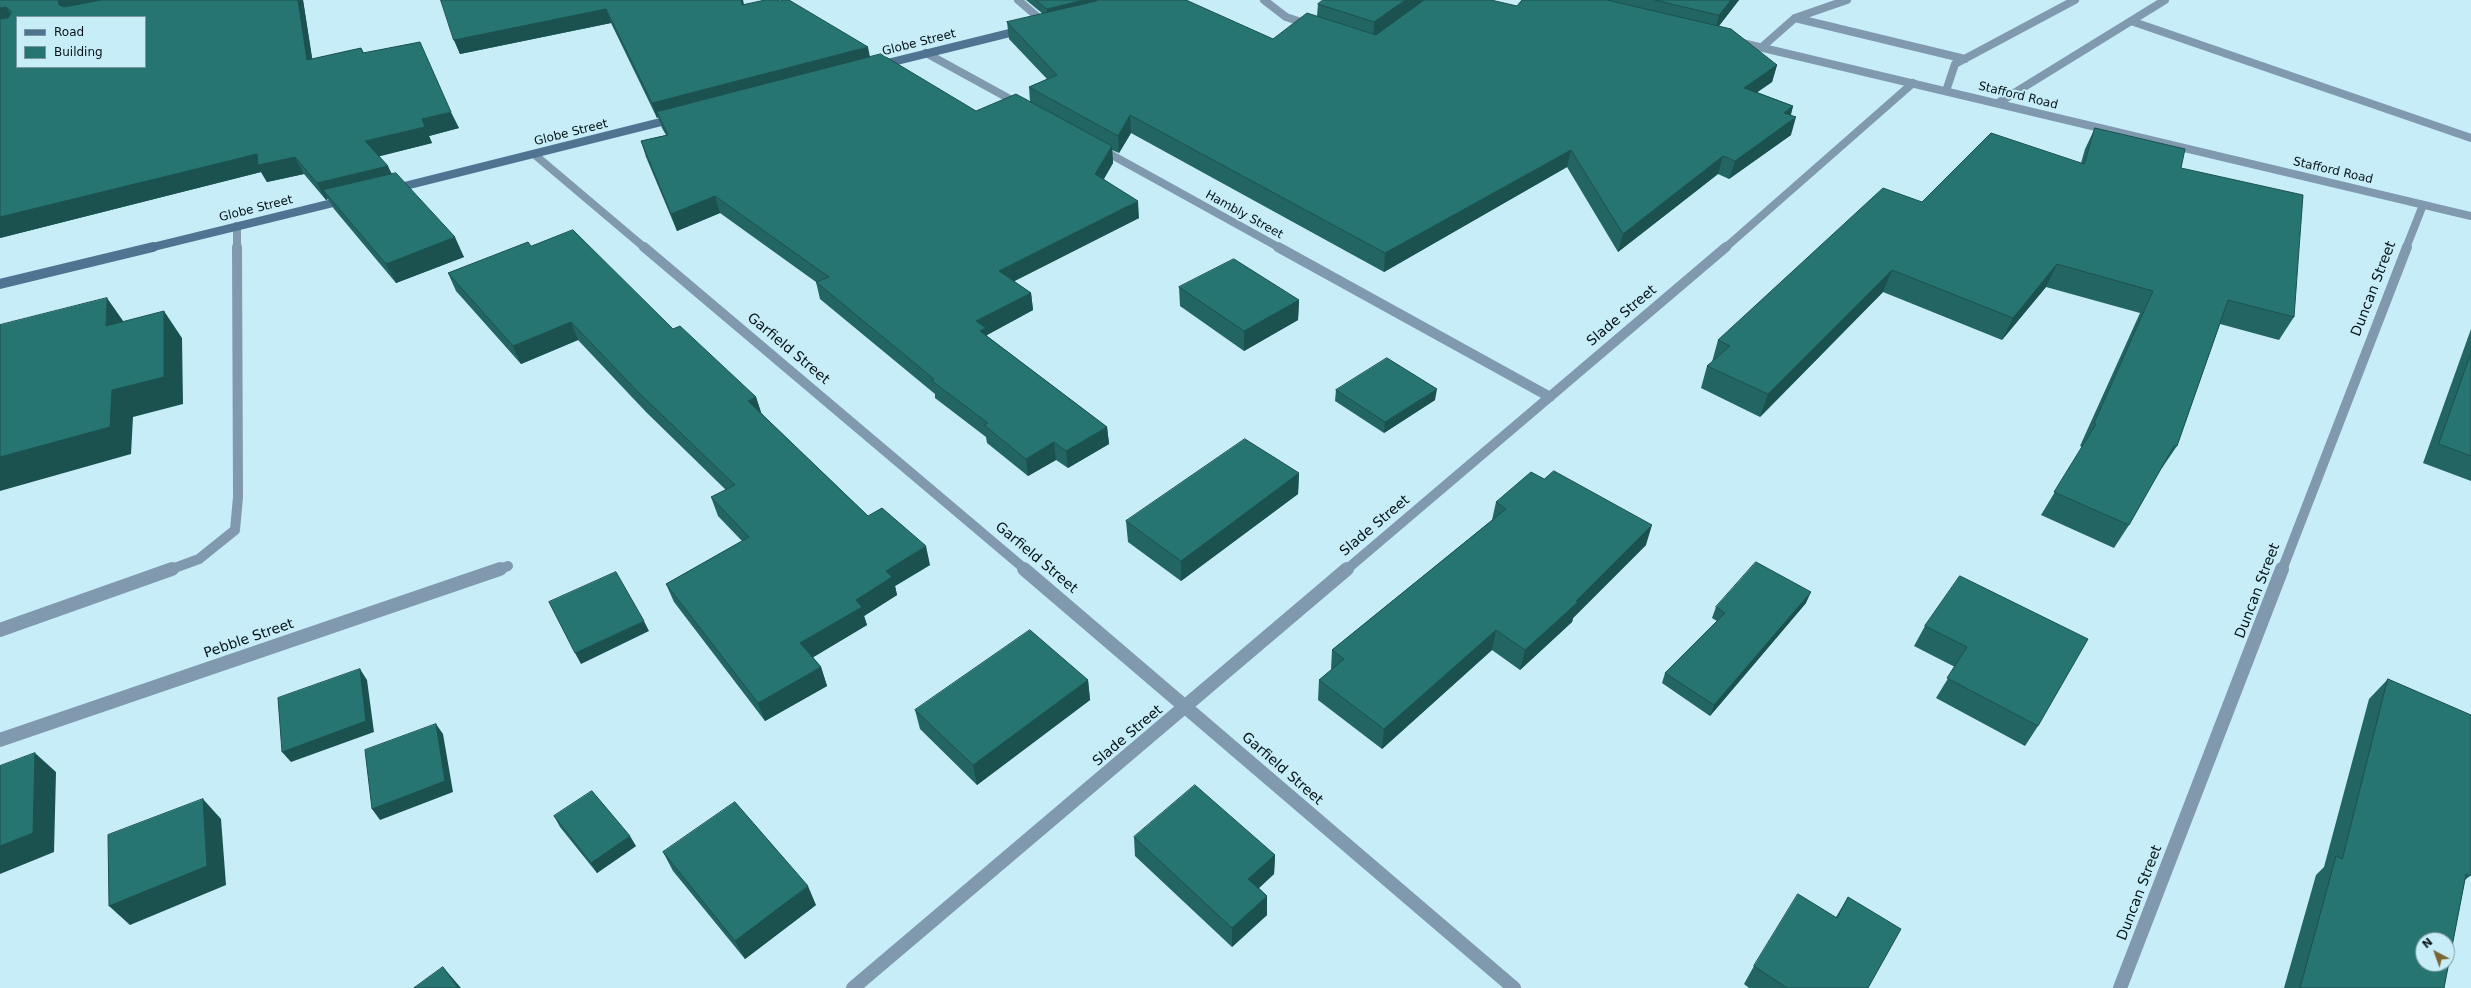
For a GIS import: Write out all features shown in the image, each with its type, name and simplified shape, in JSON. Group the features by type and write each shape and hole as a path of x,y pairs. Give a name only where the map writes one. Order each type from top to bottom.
{"main road":[{"name":"Globe Street","path":"873,67 1051,23"},
{"name":"Globe Street","path":"382,191 535,155 681,117"},
{"name":"Globe Street","path":"0,284 352,199"}],"street":[{"path":"1018,0 1051,23"},
{"path":"1264,0 1286,17 1315,26"},
{"path":"1762,47 1795,18 1847,0"},
{"path":"1946,91 1955,64 2075,0"},
{"path":"1998,103 2165,0"},
{"path":"1795,18 1965,59"},
{"path":"2131,21 2471,138"},
{"name":"Stafford Road","path":"1732,40 2471,216"},
{"path":"926,53 1028,109"},
{"name":"Slade Street","path":"852,988 1187,706 1765,214 1913,83"},
{"name":"Hambly Street","path":"1096,146 1550,397"},
{"name":"Garfield Street","path":"535,155 1187,706 1514,988"},
{"name":"Duncan Street","path":"2120,988 2423,205"},
{"path":"0,630 199,559 235,530 238,497 237,226"},
{"name":"Pebble Street","path":"0,740 508,566"}],"building":[{"path":"0,0 58,0 59,5 64,7 101,0 298,0 307,60 361,48 363,53 420,42 451,112 422,119 425,127 365,141 388,166 317,183 295,157 258,165 257,154 0,217 0,19 8,18 12,12 6,7 0,8"},
{"path":"441,0 741,0 742,5 765,0 789,0 868,47 652,103 606,9 454,40"},
{"path":"1036,0 1084,0 1047,9"},
{"path":"1101,0 1186,0 1273,39 1307,13 1376,35 1424,0 1491,0 1517,6 1522,0 1607,0 1731,29 1777,65 1744,88 1793,106 1784,113 1796,117 1735,161 1723,156 1623,234 1571,150 1385,253 1130,115 1118,136 1029,87 1057,75 1007,22"},
{"path":"1323,0 1405,0 1374,22 1318,4"},
{"path":"1655,0 1731,0 1719,15"},
{"path":"881,54 976,111 1016,94 1112,146 1095,174 1138,201 999,271 1031,293 976,321 986,328 980,331 1107,427 1066,451 1054,442 1026,459 984,425 988,423 932,381 934,379 816,282 829,277 715,196 671,214 641,141 668,135 657,112"},
{"path":"2095,128 2185,149 2181,168 2303,195 2294,317 2228,300 2177,446 2174,446 2129,525 2054,492 2096,424 2094,423 2153,291 2057,264 2013,318 1892,270 1768,394 1707,366 1730,346 1718,340 1883,188 1922,202 1991,133 2084,164"},
{"path":"396,173 455,237 386,264 323,190"},
{"path":"573,230 673,329 680,326 756,397 748,401 868,516 882,508 926,546 886,571 892,577 856,600 862,607 800,643 821,667 758,703 666,584 749,537 711,497 735,485 639,393 571,322 513,346 448,273 528,242 531,246"},
{"path":"1234,259 1299,300 1244,331 1179,287"},
{"path":"107,298 106,326 164,311 164,377 112,390 110,427 0,457 0,325"},
{"path":"2471,353 2471,456 2439,444"},
{"path":"1387,358 1437,389 1385,422 1336,390"},
{"path":"1245,439 1299,473 1181,561 1126,521"},
{"path":"1554,471 1652,525 1576,601 1578,602 1525,650 1496,630 1384,729 1319,680 1344,659 1332,650 1506,509 1496,502 1531,472 1544,479"},
{"path":"1756,562 1811,592 1714,705 1665,673 1725,613 1716,607"},
{"path":"616,572 644,621 575,653 549,602"},
{"path":"1960,576 2088,639 2038,726 1947,678 1967,647 1925,626"},
{"path":"1030,630 1088,680 973,765 915,710"},
{"path":"360,669 366,721 282,752 278,698"},
{"path":"2388,679 2471,715 2470,876 2466,874 2455,932 2415,932 2415,972 2447,972 2444,988 2300,988 2336,856 2342,859"},
{"path":"436,724 445,781 372,809 365,750"},
{"path":"35,753 33,833 0,846 0,766"},
{"path":"1195,785 1275,855 1248,879 1267,896 1232,928 1134,837"},
{"path":"592,791 630,836 591,863 554,816"},
{"path":"203,799 207,866 109,906 108,835"},
{"path":"735,802 808,886 735,941 663,852"},
{"path":"1798,894 1837,918 1848,897 1901,929 1868,988 1787,988 1754,966"},
{"path":"443,967 458,988 414,988"}]}
